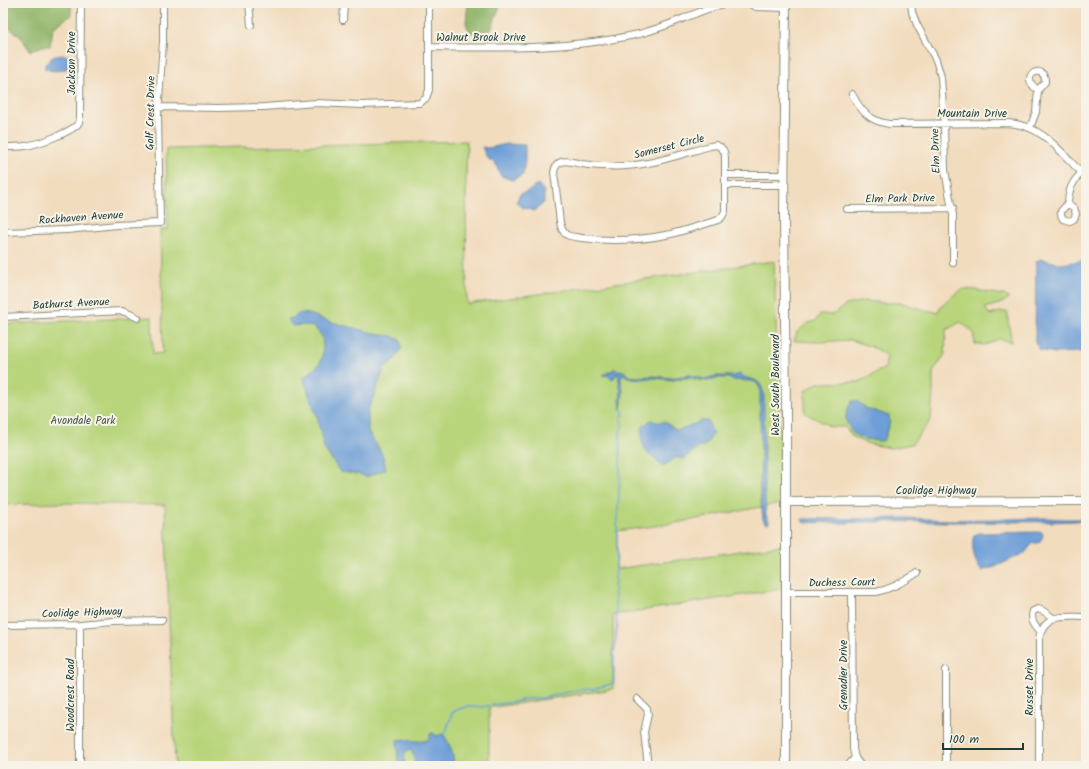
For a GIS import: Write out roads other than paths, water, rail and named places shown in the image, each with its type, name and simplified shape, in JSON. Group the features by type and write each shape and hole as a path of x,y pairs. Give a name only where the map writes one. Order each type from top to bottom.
{"main road":[{"name":"West South Boulevard","path":"786,5 784,176 786,766"},
{"name":"Coolidge Highway","path":"786,502 1086,501"}],"street":[{"name":"Jackson Drive","path":"3,147 25,146 41,142 71,129 79,123 81,3"},
{"name":"Golf Crest Drive","path":"160,223 158,107 163,42 163,3"},
{"path":"249,3 252,25"},
{"path":"343,20 344,3"},
{"path":"429,3 429,47"},
{"name":"Walnut Brook Drive","path":"158,107 219,108 264,107 316,103 366,105 420,103 428,94 429,47 539,47 588,43 650,31 713,7 728,3"},
{"path":"748,3 756,7 766,5 786,5"},
{"name":"Elm Drive","path":"911,3 912,12 917,25 936,60 942,82 945,170 953,208 953,263"},
{"path":"1030,128 1036,112 1038,90"},
{"name":"Mountain Drive","path":"852,94 857,104 863,111 882,123 1007,123 1022,125 1050,140 1084,172"},
{"name":"Somerset Circle","path":"713,145 720,147 725,153 725,175 725,211 722,217 718,220 679,232 649,238 601,240 570,236 562,230 554,172 559,163 566,161 604,166 632,166 652,163 713,145"},
{"path":"1068,203 1070,189 1075,179 1084,172"},
{"path":"725,175 784,176"},
{"path":"726,185 784,186"},
{"name":"Elm Park Drive","path":"847,209 953,208"},
{"name":"Rockhaven Avenue","path":"3,232 67,230 117,225 160,223"},
{"name":"Bathurst Avenue","path":"3,317 122,311 138,318"},
{"name":"Duchess Court","path":"786,592 876,592 886,590 899,584 917,573"},
{"name":"Grenadier Drive","path":"852,592 853,749 855,758 860,766"},
{"name":"Russet Drive","path":"1039,766 1040,631 1033,622 1031,616 1033,611 1038,609 1053,618 1086,617"},
{"path":"1040,631 1053,618"},
{"name":"Coolidge Highway","path":"3,626 162,620"},
{"name":"Woodcrest Road","path":"80,624 80,766"},
{"path":"946,670 946,766"},
{"path":"637,699 647,709 648,714 644,732 648,766"},
{"path":"847,766 855,758"}],"water":[{"path":"63,55 68,56 69,58 68,68 56,71 45,69 45,64 48,63 52,57"},
{"path":"507,144 525,145 523,175 512,180 501,176 496,164 487,158 482,147 488,148"},
{"path":"538,184 544,191 544,203 534,211 522,207 516,202 520,194 529,191"},
{"path":"1040,259 1062,264 1086,260 1086,352 1055,353 1040,350 1035,342 1036,262"},
{"path":"300,313 310,314 324,320 377,334 392,336 400,340 402,347 395,359 385,367 368,411 368,432 383,456 386,469 366,477 362,475 340,472 324,448 323,437 318,419 303,378 319,365 322,357 322,336 314,327 305,325 293,326 287,319 293,318"},
{"path":"614,369 624,371 629,376 639,377 652,376 671,378 690,375 704,379 716,376 733,376 739,374 758,382 763,390 764,397 764,482 766,515 769,523 765,523 763,519 760,492 760,388 755,382 732,380 728,378 717,378 706,381 693,378 674,380 655,378 638,379 628,377 623,374 621,379 623,390 621,409 619,374 611,379 609,376 603,375"},
{"path":"852,401 857,401 869,410 889,416 890,423 883,441 861,438 851,431 847,422 846,414"},
{"path":"651,420 665,422 676,430 702,421 708,421 713,433 707,444 696,449 684,459 675,458 666,464 661,465 654,457 647,453 643,442 643,426"},
{"path":"1086,517 1085,520 1058,522 804,523 802,521 803,519 907,518 948,520 1046,518 1078,519"},
{"path":"1042,532 1043,536 1039,543 1033,543 1025,553 995,567 981,571 974,554 974,535 980,533"},
{"path":"433,733 438,736 441,734 444,735 451,750 454,766 415,766 414,757 411,750 405,752 404,766 398,766 397,740 405,739 425,741 429,739 430,734"}],"waterway":[{"path":"444,735 452,713 468,706 483,707 524,699 542,698 577,690 594,689 614,683 614,654 617,627 614,586 620,477 620,432 622,427 621,416 624,415 621,409"}],"park label":[{"name":"Avondale Park","path":"83,420"}]}
